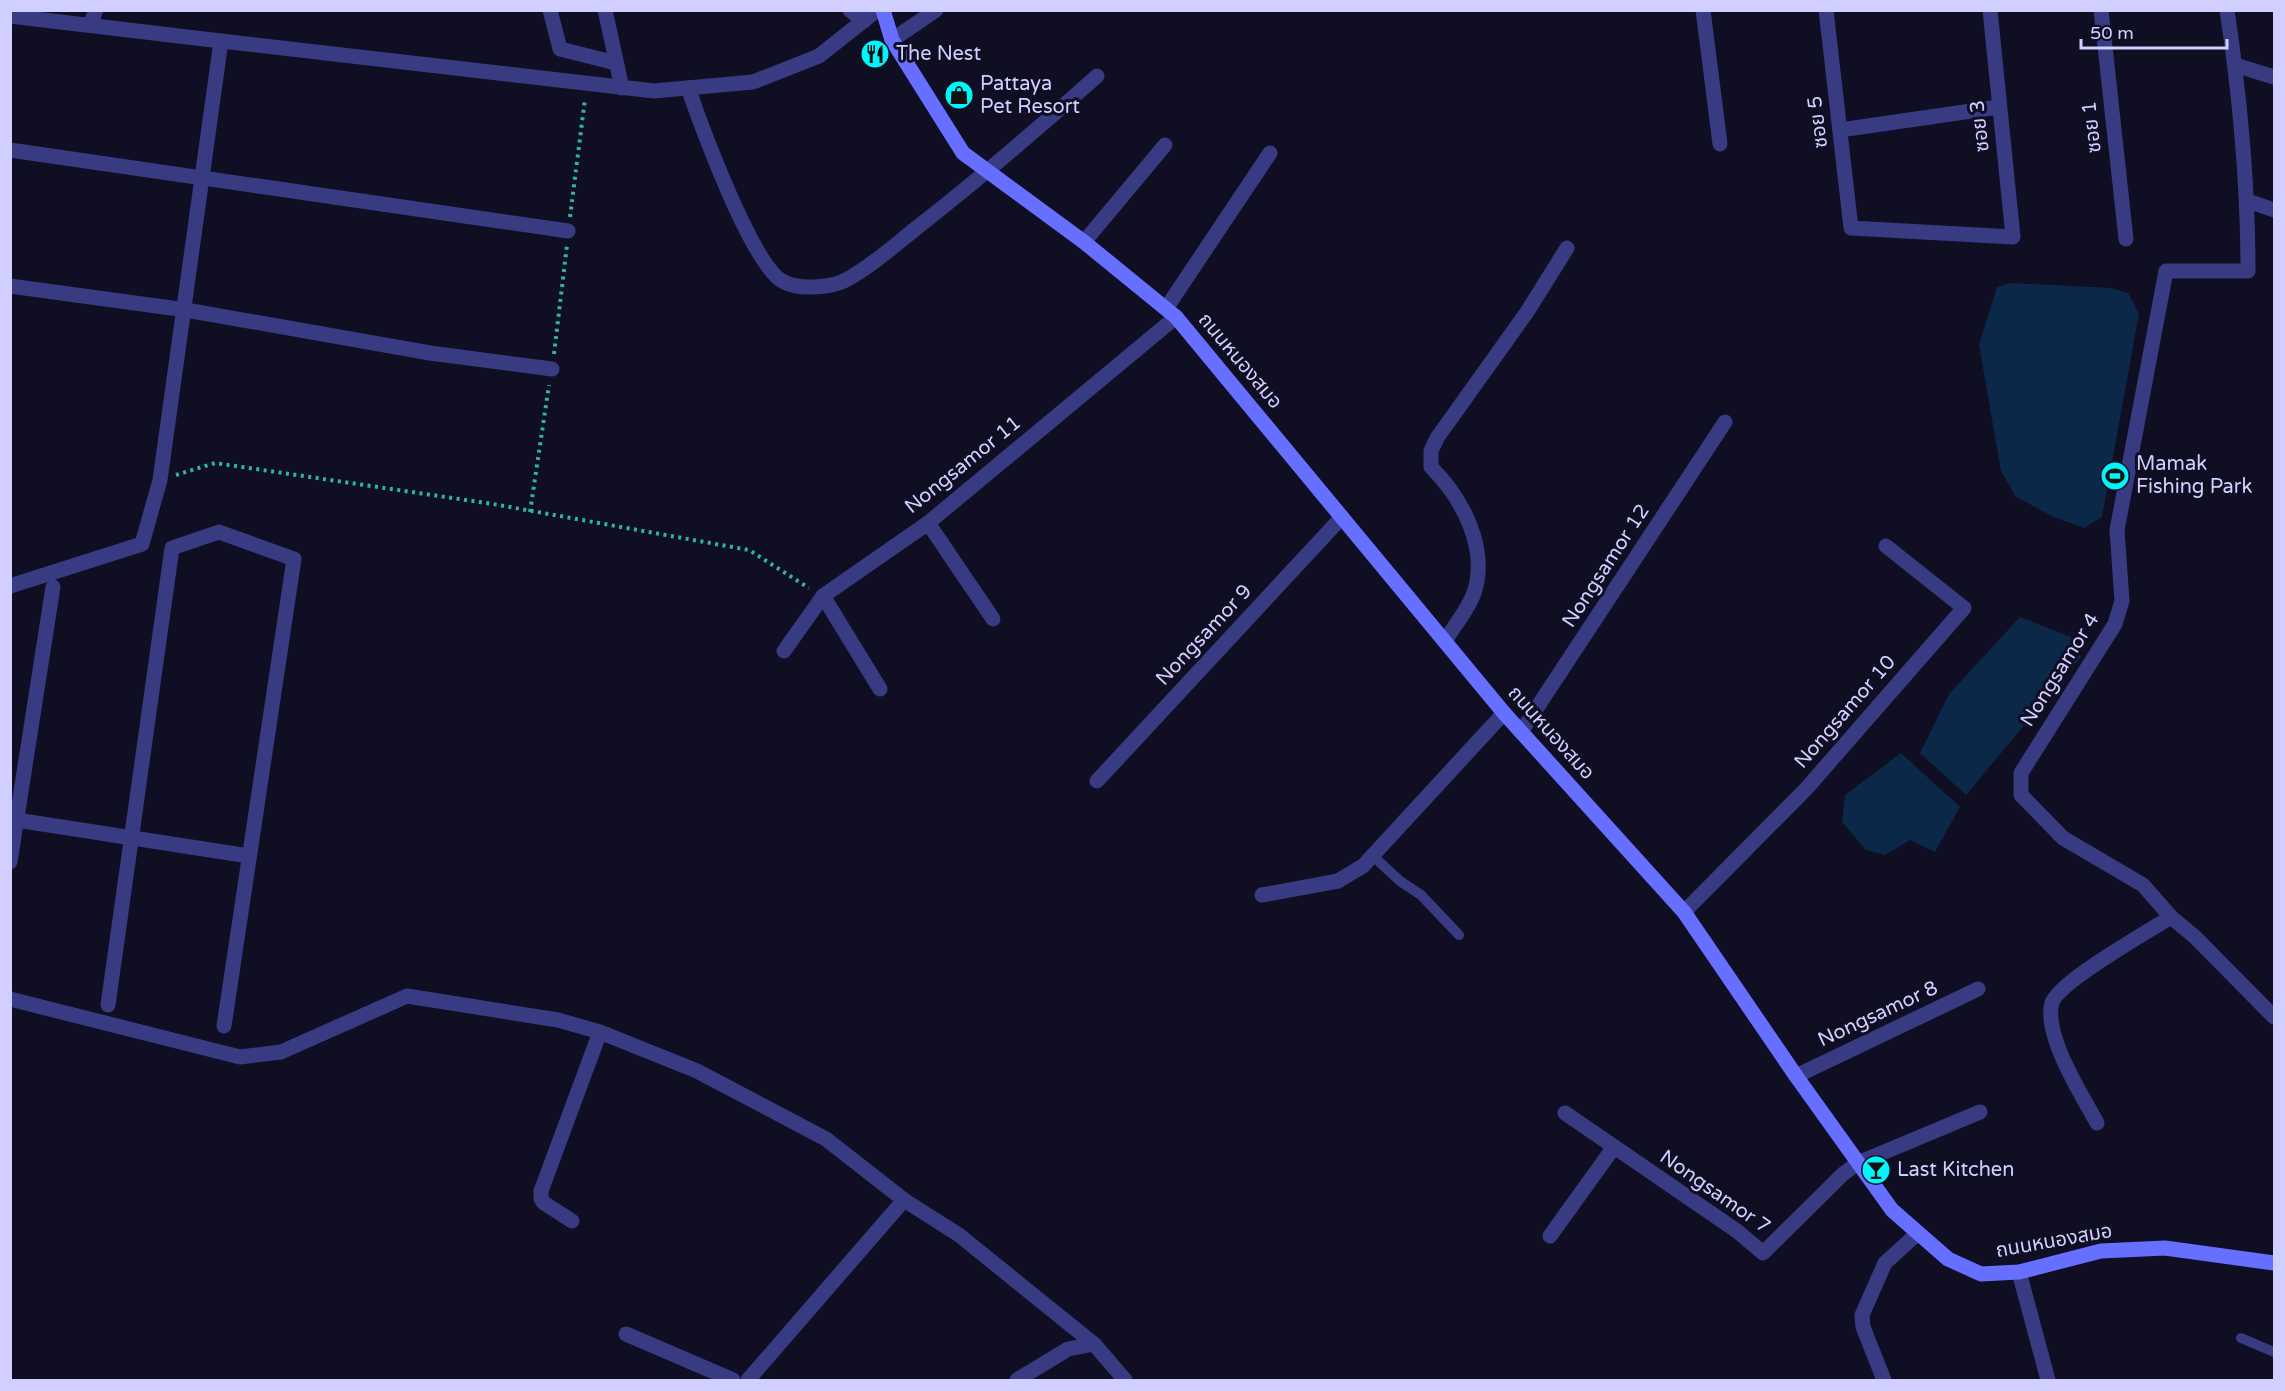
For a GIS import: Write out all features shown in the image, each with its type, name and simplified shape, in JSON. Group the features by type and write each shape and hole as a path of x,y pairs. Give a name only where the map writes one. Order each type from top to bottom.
{"street":[{"path":"90,25 96,10"},
{"path":"550,10 560,49 616,63"},
{"path":"605,10 622,88"},
{"path":"850,10 864,21"},
{"path":"10,16 654,92 753,82 819,56 877,10"},
{"name":"ถนนหนองสมอ","path":"883,10 892,40 963,153 1084,242 1172,312 1504,713 1684,912 1796,1076 1892,1210 1948,1259 1981,1274 2019,1272 2101,1251 2165,1248 2274,1263"},
{"path":"892,40 936,10"},
{"path":"1703,10 1720,144"},
{"name":"ซอย 5","path":"1826,10 1851,228"},
{"name":"ซอย 3","path":"1851,228 2013,237 1990,10"},
{"name":"ซอย 1","path":"2101,10 2126,239"},
{"path":"2227,10 2235,65 2248,201 2274,210"},
{"path":"10,585 142,544 160,480 186,310 221,41"},
{"path":"2235,65 2274,77"},
{"path":"688,88 714,160 761,258 773,274 783,282 810,287 845,280 987,172 1097,76"},
{"path":"1840,130 1999,107"},
{"path":"1084,242 1165,145"},
{"path":"10,150 568,231"},
{"name":"Nongsamor 11","path":"784,651 823,596 928,523 1172,312 1270,153"},
{"name":"Nongsamor 4","path":"2248,201 2248,272 2166,272 2117,530 2122,601 2115,624 2021,773 2021,795 2063,838 2144,885 2171,917 2274,1017"},
{"path":"1445,641 1473,596 1479,575 1477,556 1464,509 1449,486 1431,467 1431,451 1437,438 1527,312 1567,248"},
{"path":"10,286 186,310 430,353 552,369"},
{"name":"Nongsamor 12","path":"1521,732 1725,422"},
{"name":"Nongsamor 9","path":"1097,781 1342,517"},
{"path":"928,523 993,619"},
{"path":"108,1005 172,548 219,531 294,559 224,1026"},
{"name":"Nongsamor 10","path":"1684,912 1806,789 1964,608 1886,546"},
{"path":"10,862 14,819 53,587"},
{"path":"823,596 880,689"},
{"path":"1262,895 1338,881 1373,856 1504,713"},
{"path":"14,819 249,856"},
{"path":"2097,1123 2056,1042 2052,1023 2052,1003 2067,984 2171,917"},
{"name":"Nongsamor 8","path":"1796,1076 1978,989"},
{"path":"10,999 240,1058 280,1053 407,996 558,1020 600,1032 697,1071 826,1139 904,1200 959,1235 1094,1344 1125,1380"},
{"path":"572,1221 544,1203 541,1199 541,1191 600,1032"},
{"path":"1858,1163 1980,1112"},
{"name":"Nongsamor 7","path":"1565,1113 1737,1231 1762,1253 1843,1174 1858,1163"},
{"path":"1550,1236 1614,1147"},
{"path":"748,1380 904,1200"},
{"path":"1884,1380 1863,1327 1862,1315 1885,1263 1918,1233"},
{"path":"2019,1272 2048,1380"},
{"path":"626,1334 733,1380"},
{"path":"1017,1380 1068,1349 1094,1344"}],"lane":[{"path":"1373,856 1400,881 1421,896 1459,935"},
{"path":"2241,1338 2274,1352"}],"path":[{"path":"530,512 552,369 587,85"},
{"path":"160,480 215,463 530,512 749,550 823,596"}],"water":[{"path":"2011,283 2112,288 2128,293 2139,314 2102,517 2084,528 2054,517 2016,497 2001,471 1979,345 1997,287"},
{"path":"2020,617 2071,637 2081,657 1966,795 1920,753 1949,694"},
{"path":"1901,753 1960,807 1935,852 1910,840 1885,855 1866,850 1842,822 1845,795"}],"place":[{"name":"The Nest","path":"875,54"},
{"name":"Pattaya Pet Resort","path":"959,95"},
{"name":"Mamak Fishing Park","path":"2115,476"},
{"name":"Last Kitchen","path":"1876,1170"}]}
